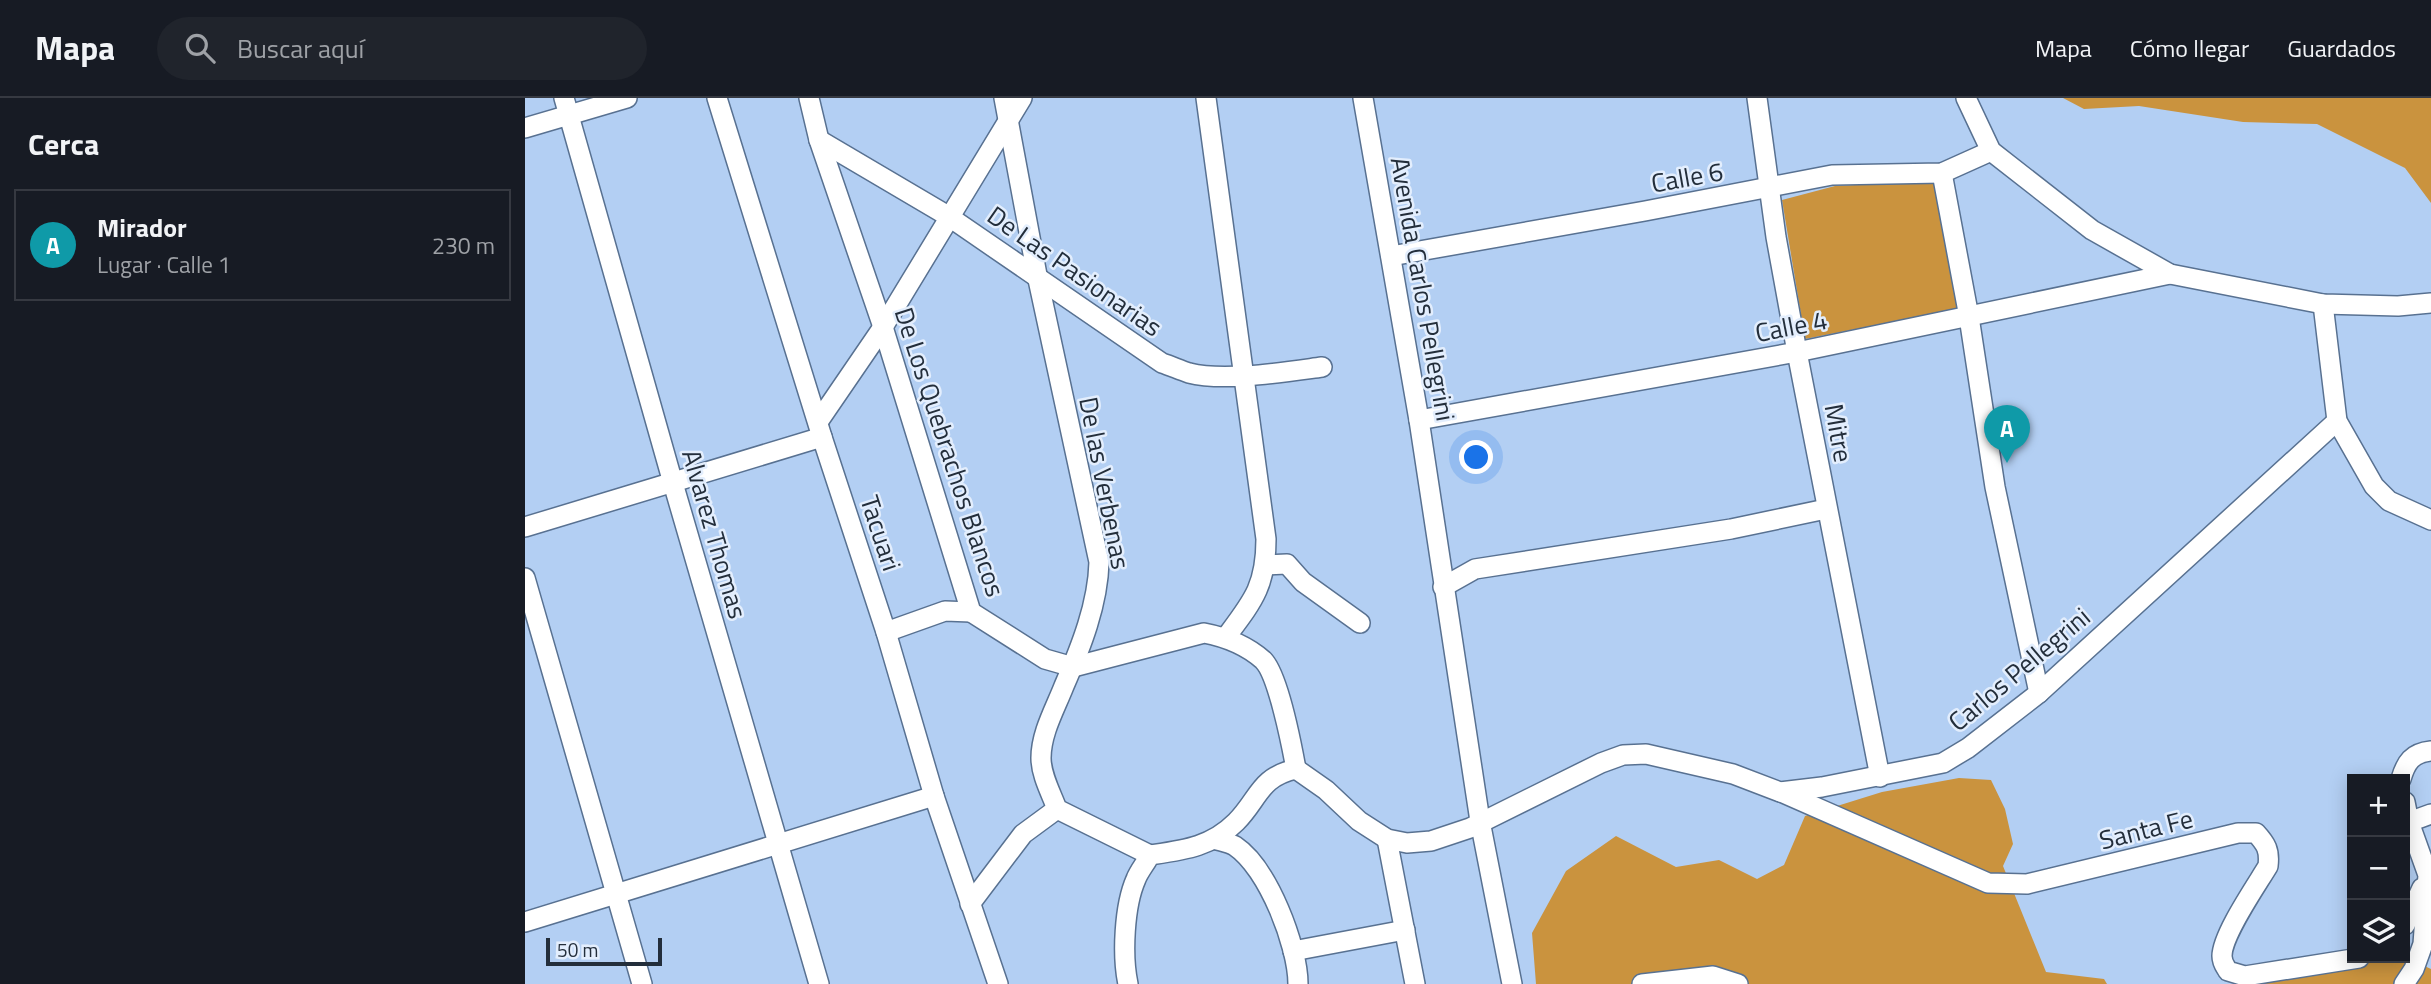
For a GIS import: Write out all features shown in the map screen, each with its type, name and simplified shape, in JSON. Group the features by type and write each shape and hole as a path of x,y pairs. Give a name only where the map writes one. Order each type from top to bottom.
{"street":[{"path":"525,128 566,106 627,98"},
{"name":"Tacuari","path":"717,98 886,632 934,796 998,984"},
{"name":"De Los Quebrachos Blancos","path":"809,98 819,140 883,327 971,612 1045,659 1073,667"},
{"name":"De las Verbenas","path":"1004,98 1038,275 1099,562 1098,588 1073,667 1044,735 1041,759 1047,785 1057,809"},
{"path":"525,527 673,483 820,430 1022,98"},
{"path":"1206,98 1266,540 1266,565 1256,597 1226,637"},
{"name":"Avenida Carlos Pellegrini","path":"1363,98 1419,420 1480,821 1513,984"},
{"name":"Mitre","path":"1757,98 1776,237 1879,776"},
{"path":"1966,98 1991,151 2092,230 2171,274 2323,304 2398,306 2431,303"},
{"name":"Alvarez Thomas","path":"566,106 819,984"},
{"name":"De Las Pasionarias","path":"819,140 949,216 1162,363 1190,373 1217,376 1322,366"},
{"name":"Calle 6","path":"1391,256 1832,175 1942,173 1991,151"},
{"path":"1942,173 1969,317 1995,487 2039,693"},
{"name":"Calle 4","path":"1419,420 1797,352 2171,274"},
{"path":"2323,304 2337,421 2374,486 2389,501 2431,520"},
{"name":"Carlos Pellegrini","path":"1780,792 1943,763 1968,748 2039,693 2043,686 2337,421"},
{"path":"1443,587 1475,569 1731,529 1826,509"},
{"path":"1266,565 1287,564 1303,582 1360,623"},
{"path":"525,578 642,984"},
{"path":"886,632 945,611 971,612"},
{"path":"1073,667 1204,634 1226,637 1265,661 1284,709 1296,769 1325,790 1359,821 1387,839 1407,844 1431,841 1470,828 1601,763 1623,755 1646,754 1733,774 1780,792"},
{"path":"2403,774 2406,763 2419,752 2431,751"},
{"path":"971,904 1023,834 1057,809 1150,855 1193,849 1214,839 1236,822 1261,790 1279,773 1296,769"},
{"name":"Santa Fe","path":"1780,792 1988,883 2027,884 2238,833 2256,833 2269,853 2268,866 2227,937 2222,953 2228,971 2245,976 2347,960"},
{"path":"525,922 934,796"},
{"path":"2410,812 2431,814"},
{"path":"2404,984 2414,969 2423,944 2428,875 2410,821"},
{"path":"1214,839 1235,846 1258,870 1273,895 1288,929 1298,984"},
{"path":"1387,839 1415,984"},
{"path":"1123,983 1128,907 1136,879 1150,855"},
{"path":"2410,914 2428,875"},
{"path":"1293,951 1405,930"},
{"path":"1642,984 1713,976 1738,984"}],"shaded area":[{"path":"2063,98 2431,98 2431,203 2405,168 2317,124 2243,122 2139,106 2084,109"},
{"path":"1934,181 1958,309 1805,339 1782,200 1835,186"},
{"path":"1959,778 1991,780 2005,809 2013,844 2003,866 2046,972 2104,979 2107,984 1536,984 1532,933 1566,871 1616,836 1676,867 1719,860 1757,879 1784,865 1805,816 1882,792"},
{"path":"2410,959 2431,969 2431,984 2247,984 2307,976 2357,963 2410,963"}],"place":[{"name":"Mirador","path":"2007,463"}]}
